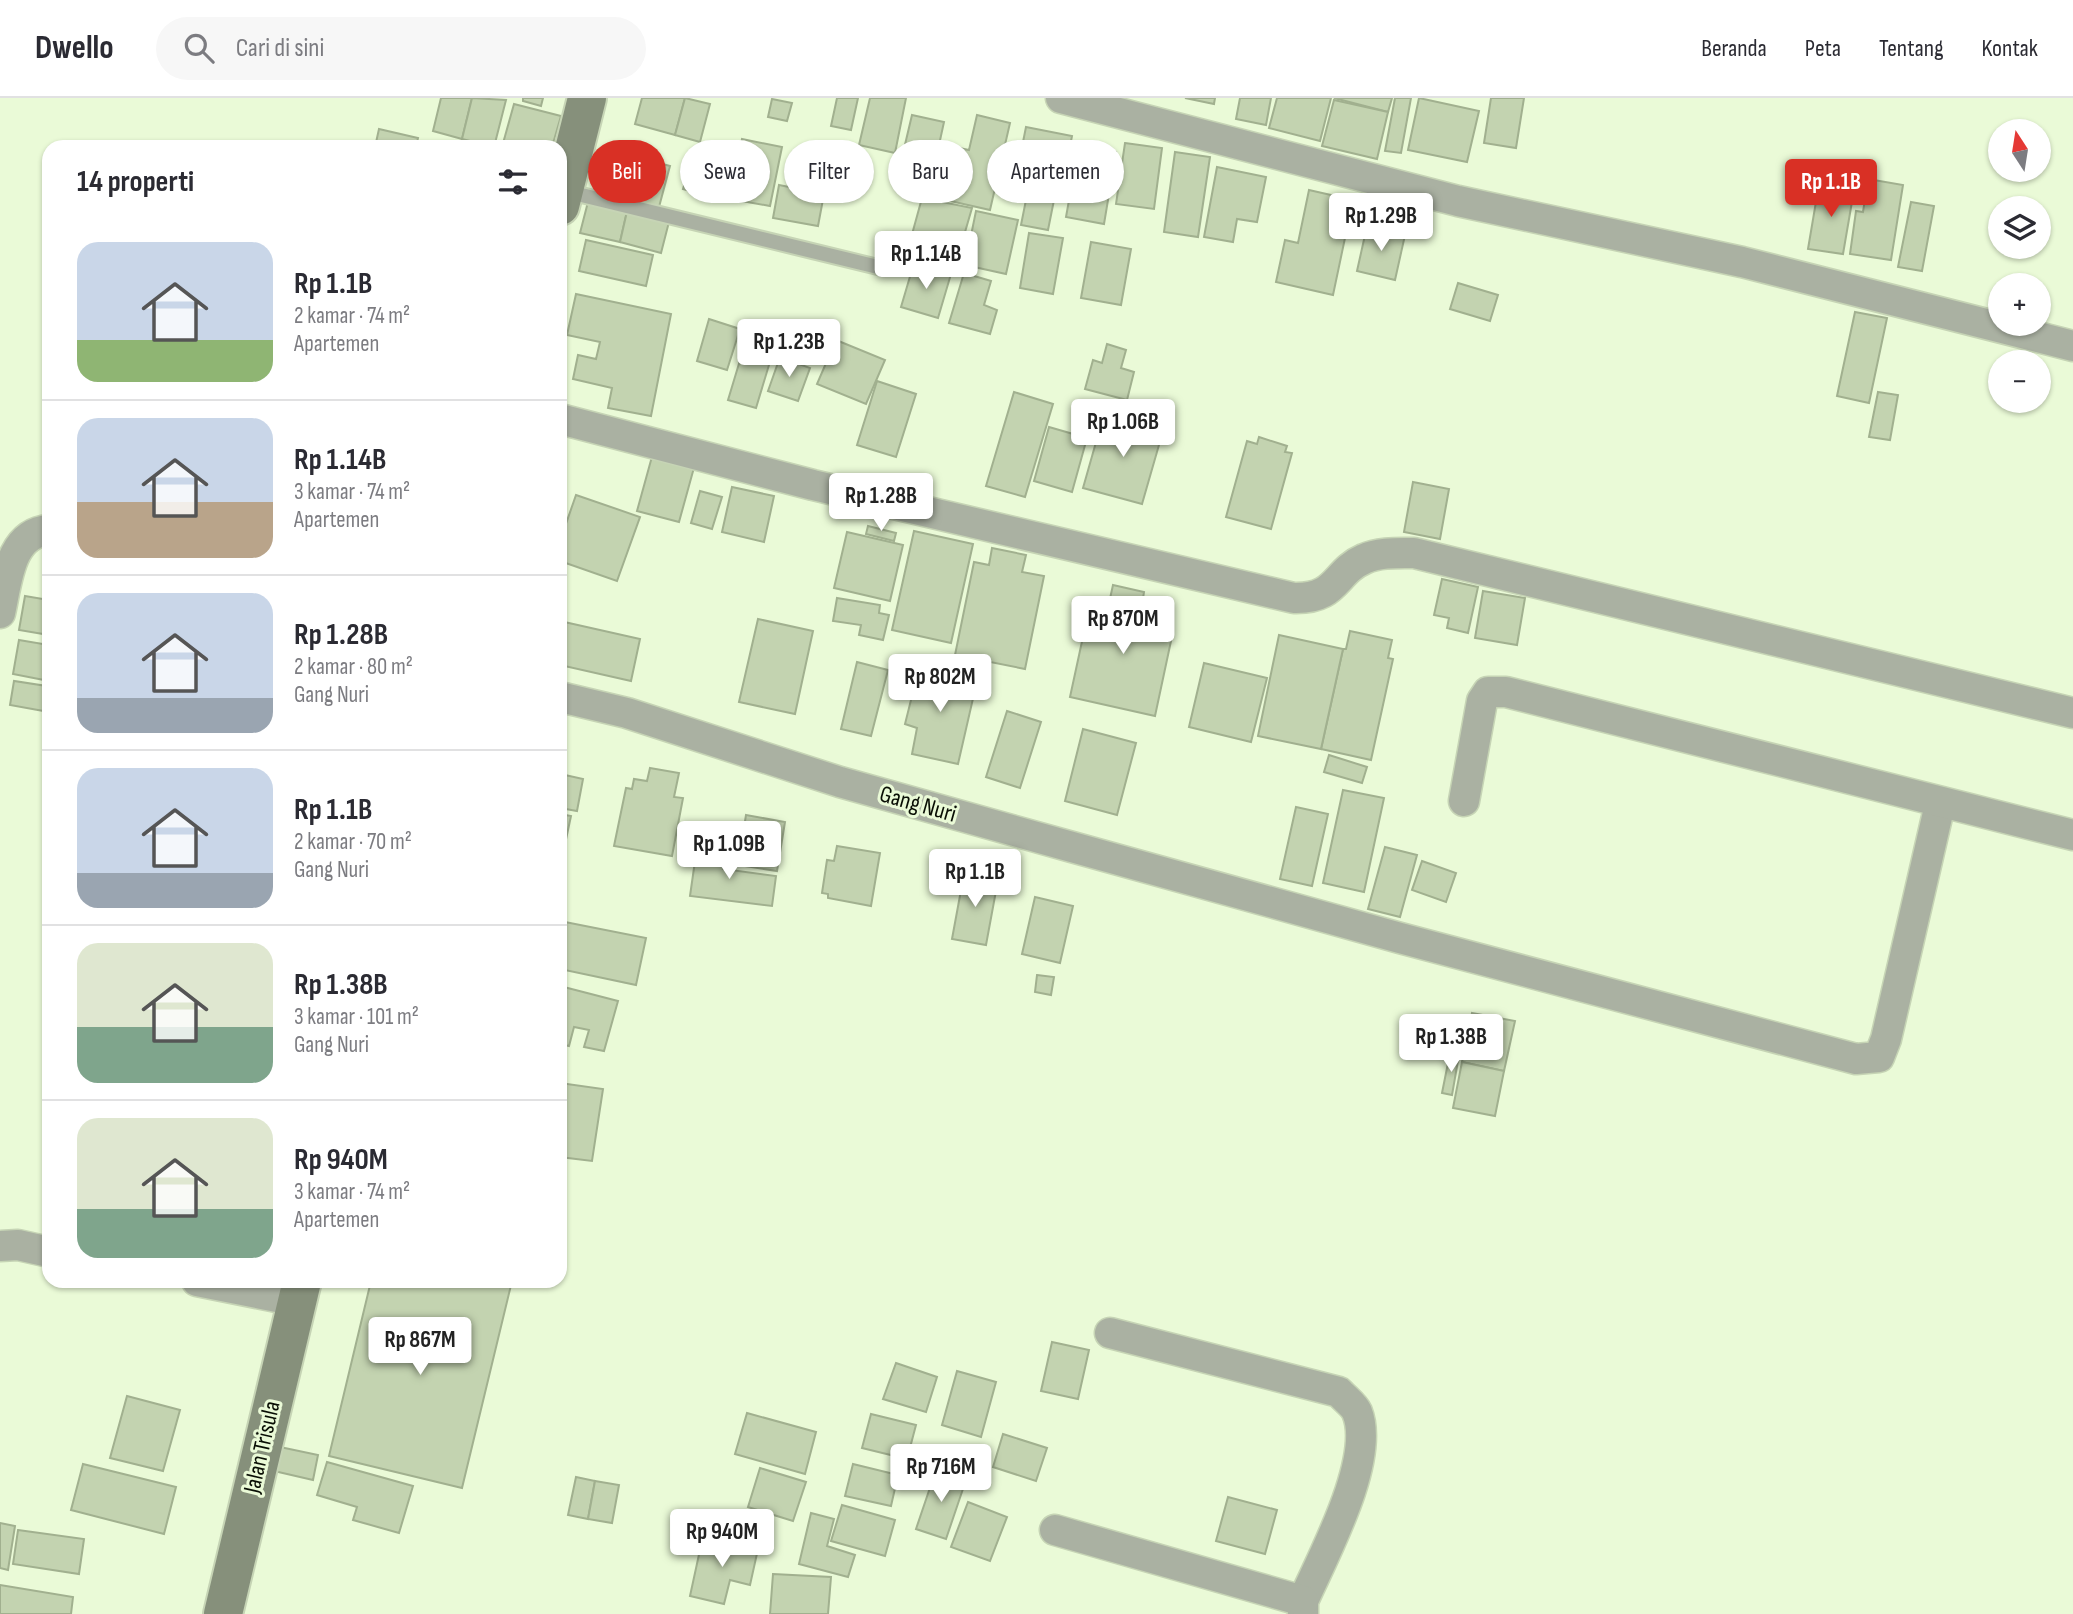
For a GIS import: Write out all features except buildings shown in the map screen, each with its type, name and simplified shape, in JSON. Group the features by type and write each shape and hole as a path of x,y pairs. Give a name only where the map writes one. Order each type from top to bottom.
{"street":[{"path":"567,178 587,98"},
{"path":"1061,98 1458,201 1742,262 2073,346"},
{"path":"567,421 813,485 1294,598 1311,598 1332,588 1363,559 1390,553 1414,554 2073,713"},
{"path":"0,613 15,551 42,531"},
{"path":"1464,801 1482,701 1488,692 1506,692 1940,804 2073,835"},
{"name":"Gang Nuri","path":"567,699 627,713 840,782 1400,938 1856,1059 1879,1057 1886,1039 1940,804"},
{"path":"0,1246 18,1245 42,1250"},
{"path":"269,1288 300,1291"},
{"name":"Jalan Trisula","path":"223,1614 300,1291"},
{"path":"1055,1531 1303,1608 1356,1476 1362,1437 1356,1410 1339,1392 1110,1333"}],"lane":[{"path":"567,199 882,268"}]}
